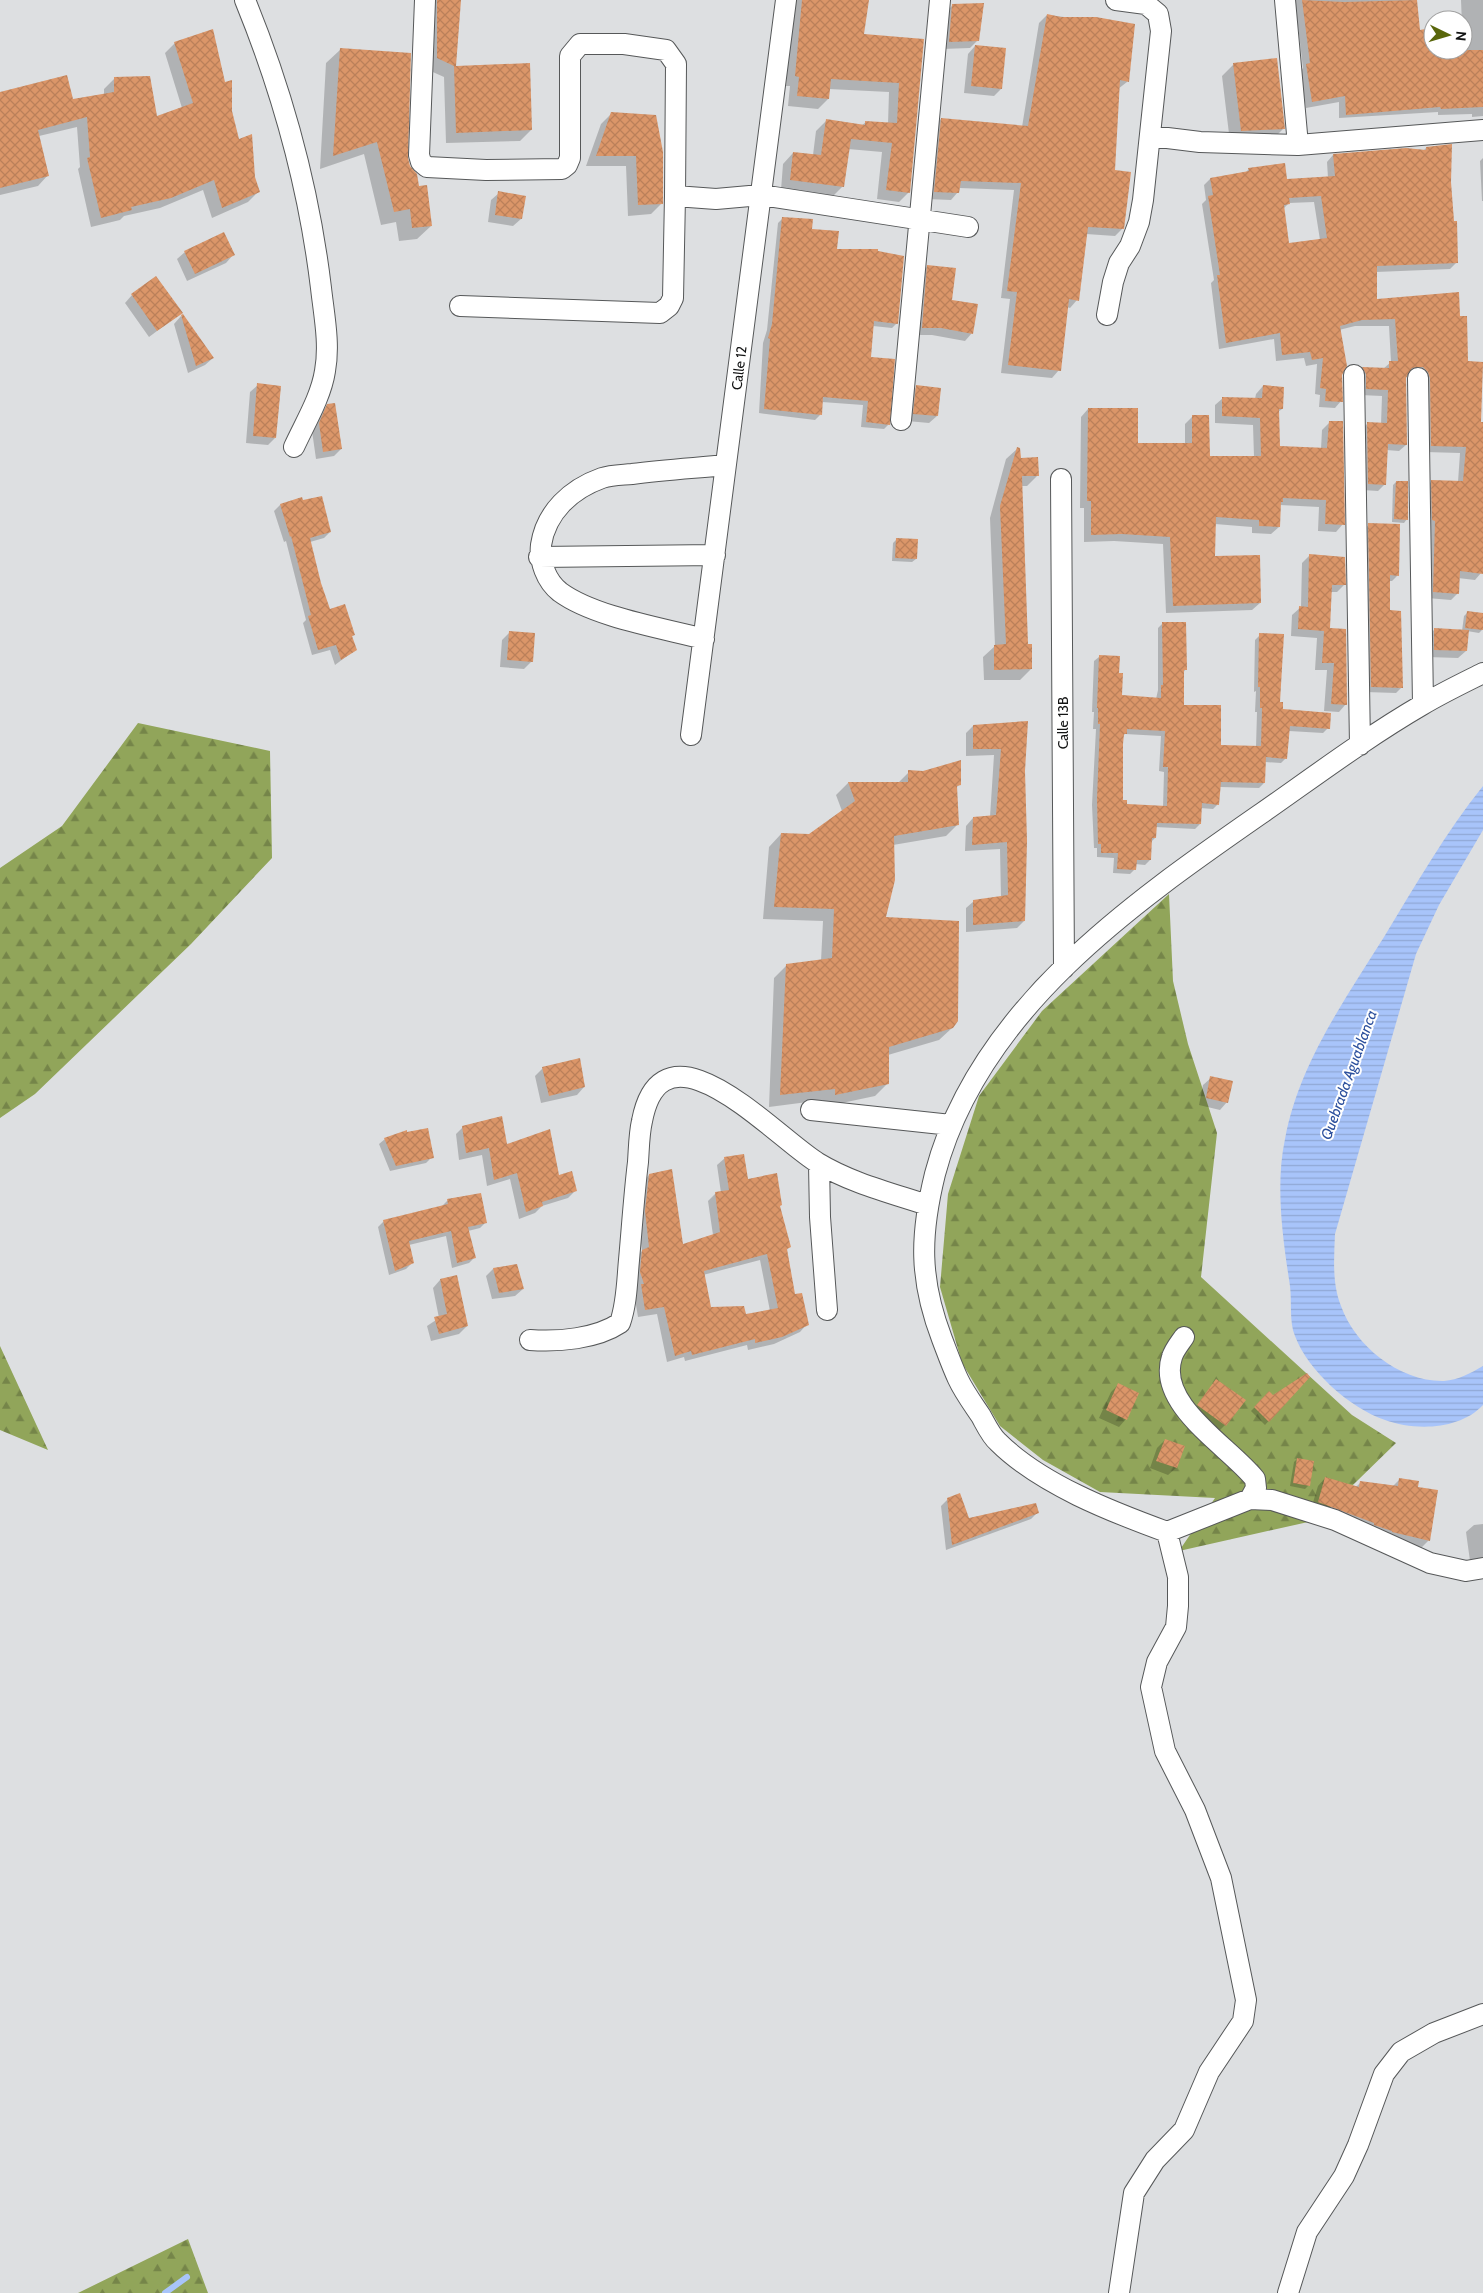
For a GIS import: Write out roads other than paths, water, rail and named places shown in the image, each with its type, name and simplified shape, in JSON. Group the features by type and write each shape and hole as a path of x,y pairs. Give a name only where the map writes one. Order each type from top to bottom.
{"street":[{"path":"245,0 268,58 290,127 305,187 317,257 324,314 327,344 325,371 316,398 294,448"},
{"path":"425,0 419,155 421,162 427,167 470,170 562,168 567,165 570,158 570,56 580,44 624,44 666,50 676,64 673,298 669,306 660,313 460,306"},
{"name":"Calle 12","path":"691,735 786,0"},
{"path":"901,420 918,220 940,0"},
{"path":"1107,315 1113,282 1119,263 1130,246 1140,222 1151,136 1161,31 1158,14 1146,4 1116,0"},
{"path":"1285,0 1298,145"},
{"path":"1151,136 1210,142 1298,145 1483,130"},
{"path":"675,196 716,199 761,195 968,227"},
{"path":"1354,375 1360,745"},
{"path":"1418,378 1423,704"},
{"path":"704,639 605,613 574,601 558,590 546,575 540,557 542,542 556,508 573,491 603,478 726,465"},
{"name":"Calle 13B","path":"1061,479 1064,968"},
{"path":"540,557 715,554"},
{"path":"1483,673 1423,704 1360,745 1162,882 1064,968 995,1046 974,1080 951,1125 928,1205 922,1246 926,1284 935,1322 958,1381 996,1441 1042,1477 1125,1517 1167,1532 1250,1499 1272,1500 1335,1520 1430,1563 1466,1571 1483,1568"},
{"path":"530,1340 551,1341 608,1331 620,1323 627,1288 642,1121 650,1092 664,1079 682,1076 710,1085 747,1106 795,1148 819,1164 860,1183 928,1205"},
{"path":"811,1110 951,1125"},
{"path":"819,1164 820,1217 827,1310"},
{"path":"1184,1338 1172,1357 1170,1373 1175,1394 1193,1419 1255,1479 1256,1488 1250,1499"},
{"path":"1119,2293 1134,2193 1155,2160 1184,2130 1209,2072 1244,2021 1246,2000 1221,1878 1195,1810 1165,1751 1151,1687 1156,1662 1176,1627 1178,1577 1167,1532"},
{"path":"1288,2293 1307,2232 1344,2176 1358,2145 1384,2074 1402,2052 1434,2033 1483,2014"}],"water":[{"name":"Quebrada Aguablanca","path":"1483,786 1483,830 1439,905 1416,954 1335,1234 1334,1271 1338,1297 1348,1321 1368,1348 1396,1368 1428,1380 1444,1381 1454,1379 1469,1374 1483,1366 1483,1405 1473,1413 1450,1424 1423,1427 1410,1426 1385,1420 1358,1407 1320,1375 1301,1349 1292,1324 1290,1286 1281,1213 1282,1157 1292,1111 1301,1085 1325,1034 1431,860"}],"waterway":[{"path":"165,2293 187,2277"}]}
